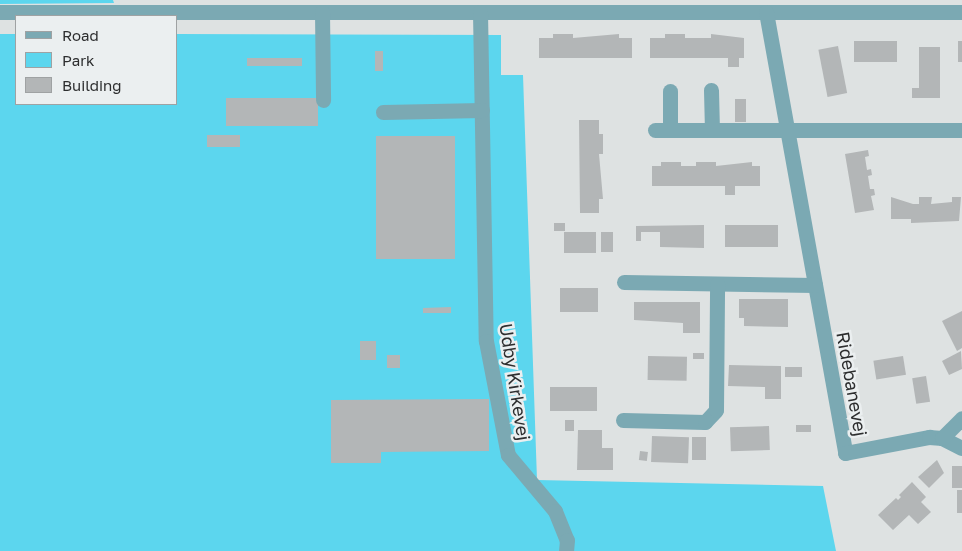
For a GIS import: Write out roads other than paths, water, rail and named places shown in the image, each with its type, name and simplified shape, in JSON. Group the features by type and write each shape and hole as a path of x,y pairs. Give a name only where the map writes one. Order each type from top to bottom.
{"street":[{"path":"0,12 480,12 611,6 766,12 962,12"},
{"path":"322,12 323,100"},
{"name":"Udby Kirkevej","path":"480,12 486,341 508,455 555,511 567,540 566,551"},
{"name":"Ridebanevej","path":"766,12 789,130 845,453 929,437 942,438 962,448"},
{"path":"712,90 712,130"},
{"path":"670,91 662,130 962,130"},
{"path":"383,112 482,110"},
{"path":"624,282 815,285"},
{"path":"623,420 706,422 716,410 717,284"},
{"path":"942,438 962,418"}]}
